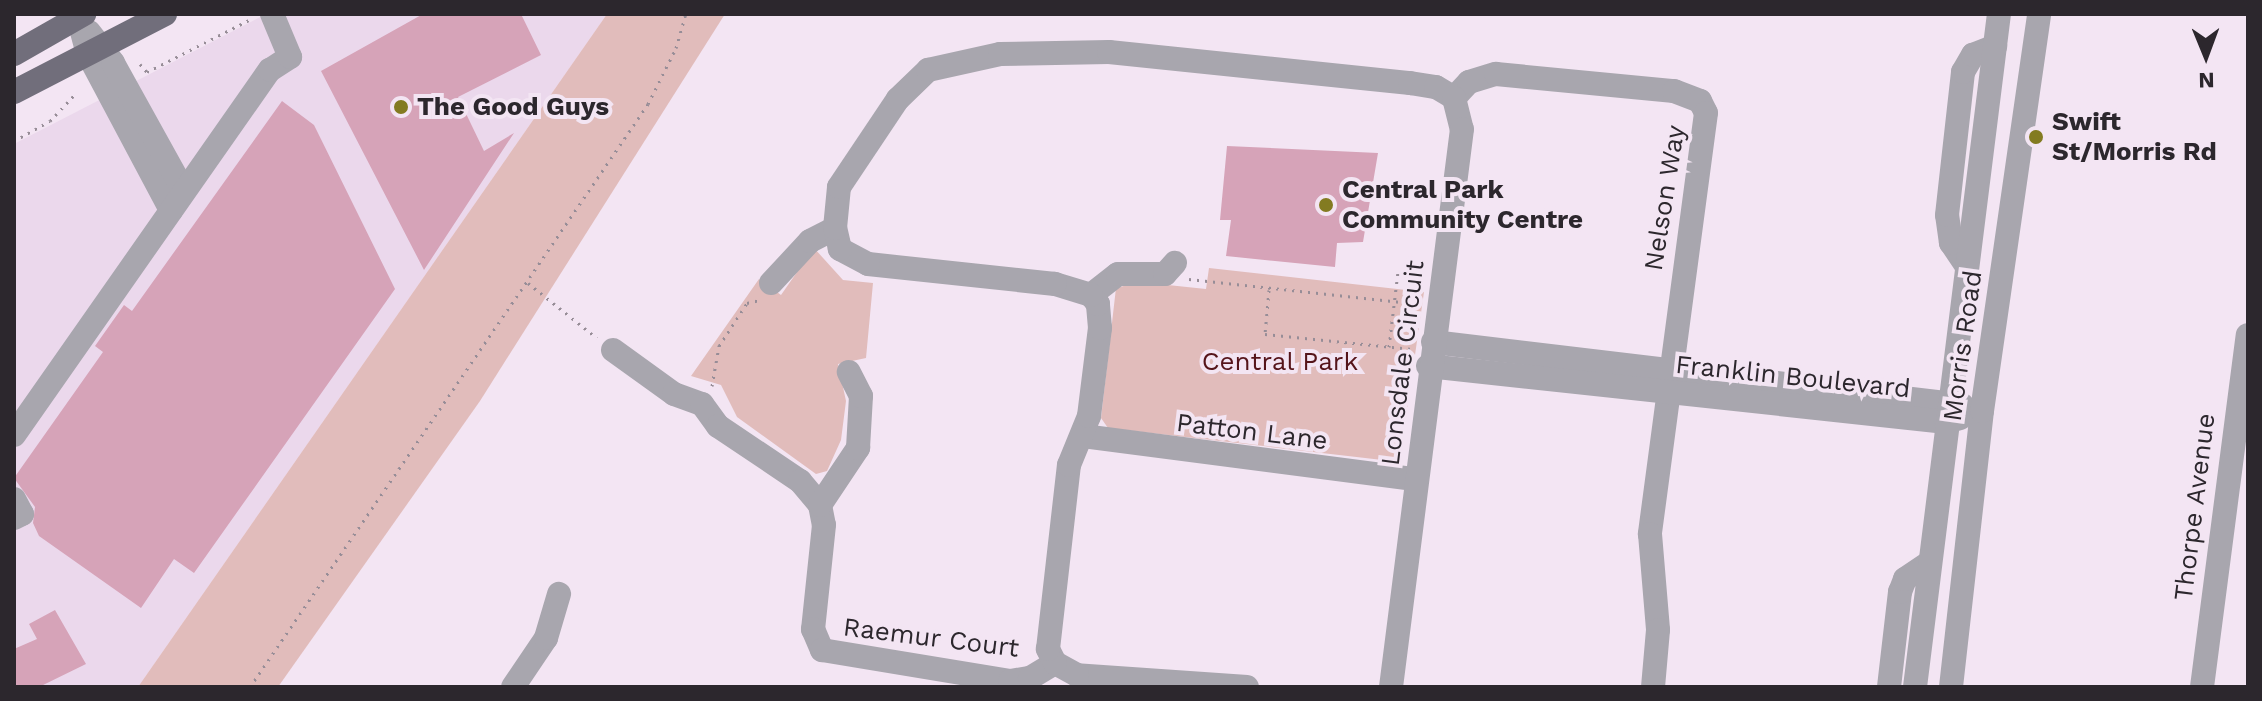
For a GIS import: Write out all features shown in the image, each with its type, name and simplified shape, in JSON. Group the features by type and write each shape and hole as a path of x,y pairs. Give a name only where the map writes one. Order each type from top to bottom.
{"main road":[{"path":"14,92 165,14"},
{"path":"14,54 79,15"}],"street":[{"path":"14,435 270,70 290,57 272,14"},
{"name":"Morris Road","path":"1915,687 1947,411 1999,14"},
{"name":"Morris Road","path":"1951,687 1982,411 2039,14"},
{"path":"79,15 95,50 178,200"},
{"path":"1247,687 1077,675 1055,663 1048,635 1069,465 1083,436 1101,317 1091,295 1055,284 868,264 840,249 835,228 839,187 914,80 941,64 1000,54 1109,52 1410,83 1436,87 1454,98"},
{"name":"Nelson Way","path":"1454,98 1469,82 1496,74 1674,91 1700,101 1706,113 1701,181 1686,245 1668,381"},
{"name":"Lonsdale Circuit","path":"1391,687 1431,353 1462,129 1454,98"},
{"path":"771,283 810,241 835,228"},
{"path":"1091,295 1118,274 1173,267"},
{"name":"Thorpe Avenue","path":"2202,687 2248,335"},
{"path":"613,350 674,394 702,404 718,426 800,481 820,505 858,448 861,396 849,372"},
{"name":"Franklin Boulevard","path":"1431,353 1947,411 1982,411"},
{"path":"1653,687 1658,630 1650,534 1668,381"},
{"name":"Patton Lane","path":"1083,436 1416,479"},
{"path":"14,499 22,514 14,518"},
{"name":"Raemur Court","path":"820,505 824,525 813,629 822,650 1010,681 1030,678 1055,663"},
{"path":"1889,687 1900,592 1905,579 1930,562"},
{"path":"513,687 546,638 559,594"}],"path":[{"path":"140,64 147,72 261,14"},
{"path":"250,687 648,104 676,48 686,14"},
{"path":"14,141 50,121 76,93"},
{"path":"1173,267 1198,281 1439,307"},
{"path":"1389,347 1398,271"},
{"path":"528,283 613,350"},
{"path":"702,404 712,386 719,346 747,303 767,298 771,283"},
{"path":"1270,289 1265,334 1431,353"}],"shaded area":[{"path":"266,14 607,14 138,687 14,687 14,144"}],"green space":[{"path":"607,14 725,14 480,401 278,687 138,687"},
{"path":"814,248 843,280 873,283 866,358 838,364 846,401 841,440 827,471 816,474 737,417 721,385 691,376 759,279 781,295"},
{"name":"Central Park","path":"1209,268 1424,292 1401,453 1391,461 1108,428 1101,418 1116,288 1139,282 1206,289"}],"building":[{"name":"The Good Guys","path":"423,14 521,14 541,55 458,97 484,151 514,133 424,270 321,71"},
{"path":"282,101 314,125 395,289 194,573 174,559 141,608 39,536 33,523 35,507 14,478 103,352 95,346 124,305 132,311"},
{"path":"1227,146 1378,153 1363,242 1337,243 1335,267 1226,256 1231,220 1220,220"},
{"path":"55,610 86,664 39,687 14,687 14,649 37,639 29,624"}],"place":[{"name":"The Good Guys","path":"401,107"},
{"name":"Swift St/Morris Rd","path":"2036,137"},
{"name":"Central Park Community Centre","path":"1326,205"}]}
